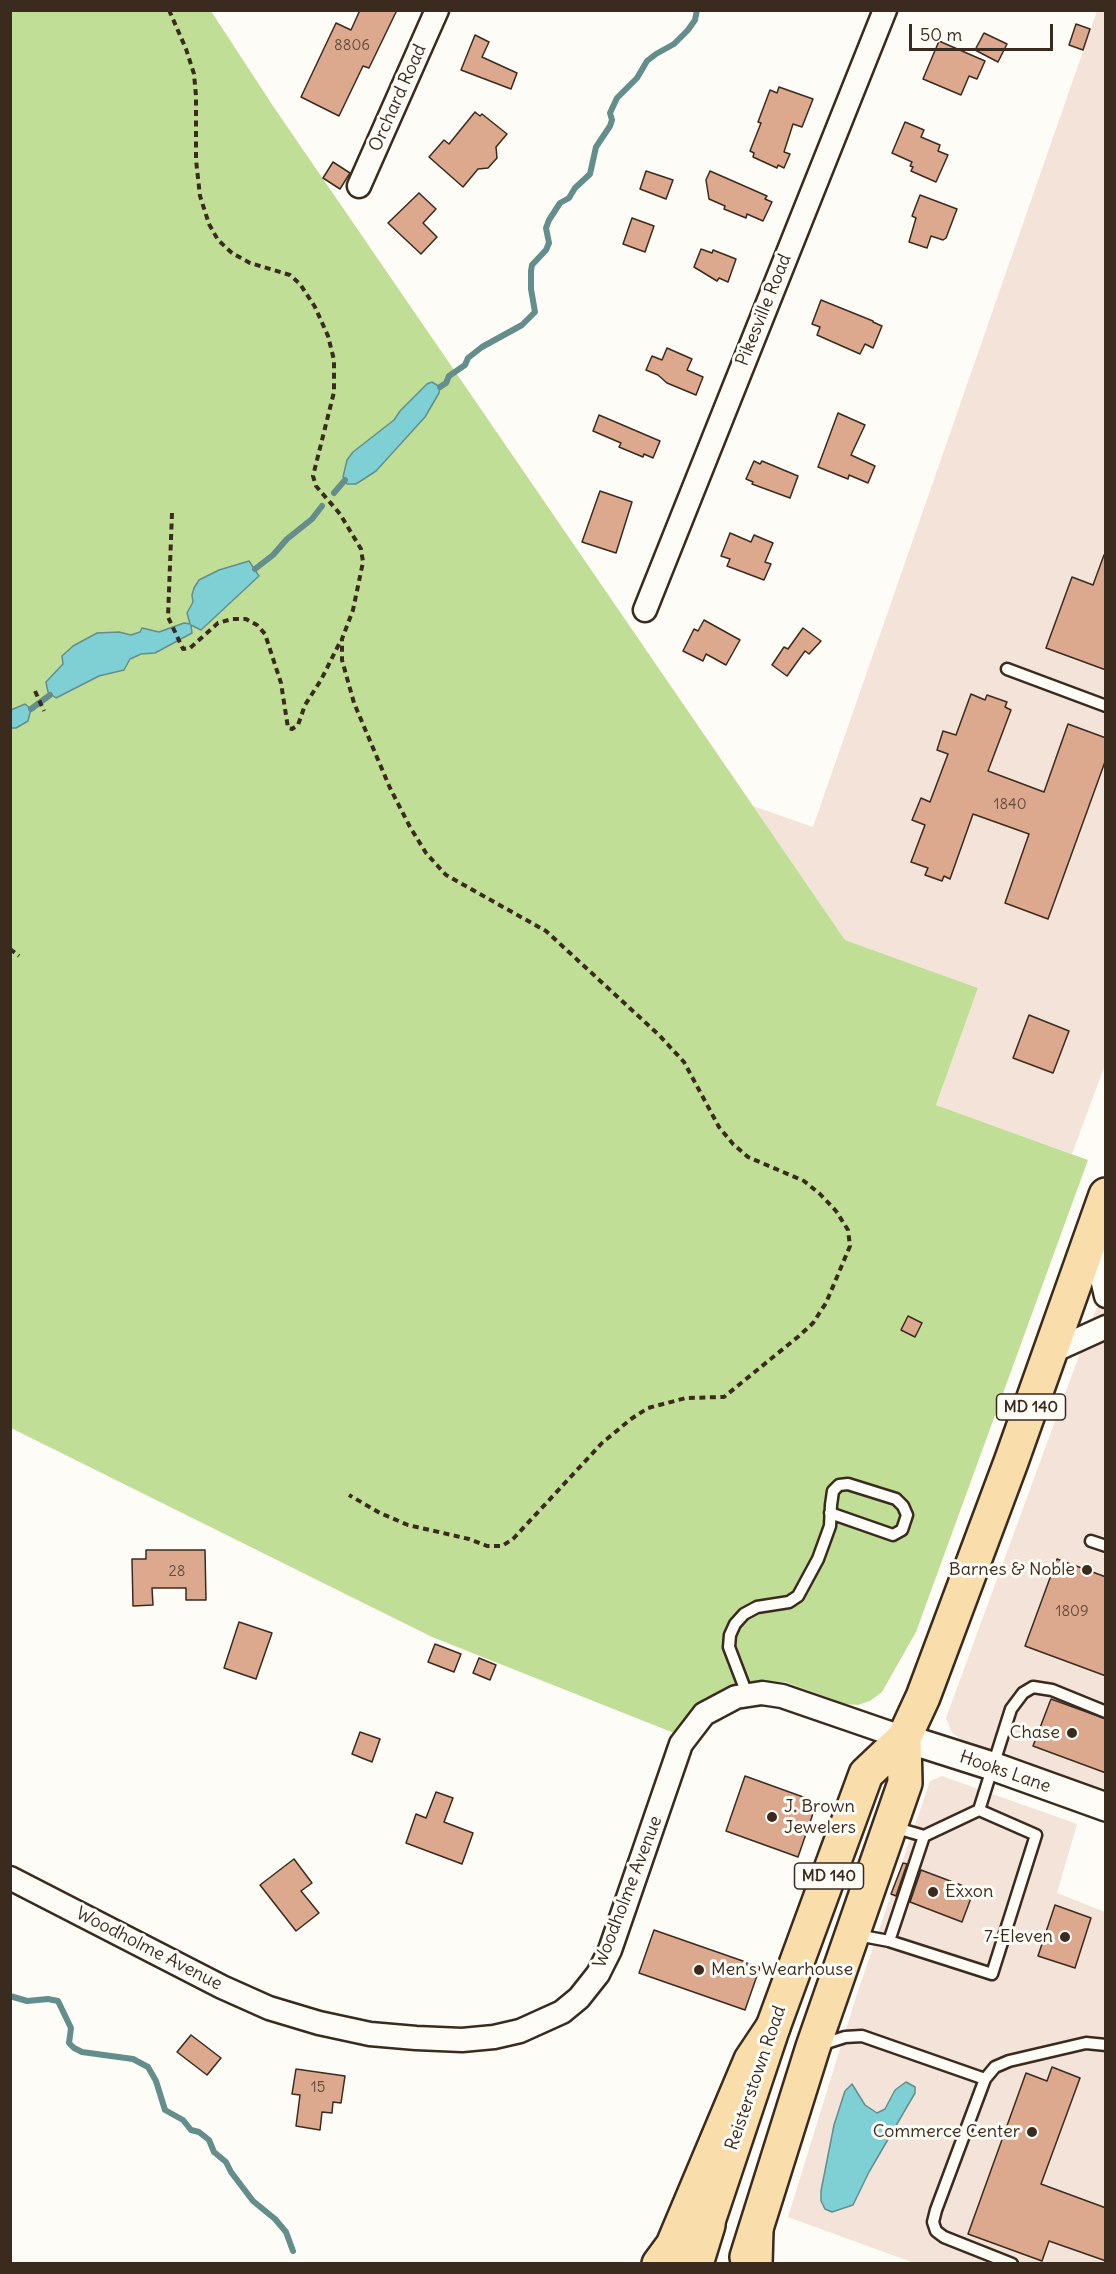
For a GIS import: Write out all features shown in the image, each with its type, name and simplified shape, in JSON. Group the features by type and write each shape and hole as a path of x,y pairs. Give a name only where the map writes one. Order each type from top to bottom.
{"main road":[{"name":"Reisterstown Road","path":"694,2264 772,2027 866,1774 904,1738 923,1697 1051,1352 1106,1195"},
{"name":"Reisterstown Road","path":"745,2264 813,2047 905,1783 904,1738"},
{"path":"659,2264 673,2245 751,2060 772,2027"},
{"path":"755,2264 756,2230"}],"street":[{"name":"Orchard Road","path":"359,186 437,10"},
{"name":"Pikesville Road","path":"645,610 885,10"},
{"path":"1092,1235 1106,1296"},
{"path":"1051,1352 1106,1327"},
{"name":"Woodholme Avenue","path":"10,1878 222,1987 269,2008 319,2024 370,2034 462,2040 494,2037 520,2031 562,2012 579,1998 598,1974 610,1950 681,1744 704,1714 725,1702 747,1694 762,1693 782,1696 904,1738"},
{"name":"Hooks Lane","path":"904,1738 992,1766 1106,1807"}],"lane":[{"path":"1007,669 1106,706"},
{"path":"747,1694 729,1647 730,1635 735,1624 744,1614 757,1607 789,1602 798,1596 818,1559 830,1526 830,1513 833,1491 839,1485 848,1484 896,1499 903,1506 907,1519 902,1530 893,1535 830,1513"},
{"path":"1091,1541 1106,1546"},
{"path":"890,1826 924,1836 979,1810 1016,1699 1023,1693 1033,1688 1052,1690 1106,1712"},
{"path":"854,1934 889,1941 992,1974 1036,1835 979,1810"},
{"path":"889,1941 924,1836"},
{"path":"813,2047 845,2037 862,2036 985,2079"},
{"path":"1012,2264 944,2237 936,2231 933,2222 985,2079 995,2067 1009,2061 1086,2043 1106,2045"}],"path":[{"path":"169,10 194,74 198,178 200,196 209,224 218,240 232,253 250,263 290,275 300,284 315,307 328,336 334,360 334,392 313,476 316,486 340,514 361,549 363,562 353,610 342,639 305,705 298,725 292,729 288,728 278,674 265,634 257,625 246,619 232,619 218,623 190,648 183,649 168,617 172,513"},
{"path":"342,639 342,660 354,703 390,788 426,853 446,875 546,931 659,1035 684,1062 719,1127 733,1144 748,1157 804,1181 820,1194 836,1211 848,1230 850,1246 826,1303 813,1323 799,1336 724,1396 686,1398 648,1408 631,1419 602,1443 513,1539 502,1546 487,1546 469,1539 408,1525 380,1513 349,1495"},
{"path":"35,691 44,711"},
{"path":"10,949 19,956"}],"shaded area":[{"path":"1097,11 1105,11 1106,1062 1072,1154 936,1105 978,988 845,940 753,806 813,827"},
{"path":"1105,1285 1105,1791 961,1739 952,1733 946,1718"},
{"name":"Commerce Center","path":"942,1776 1077,1824 1057,1893 1105,1912 1105,2263 914,2263 788,2217 856,1997 930,1781"}],"green space":[{"path":"10,11 211,11 273,106 845,940 978,988 936,1105 1088,1160 916,1632 882,1692 870,1701 858,1705 846,1704 785,1682 747,1683 720,1691 707,1699 674,1733 432,1637 11,1428"}],"water":[{"path":"432,382 440,387 439,393 425,417 376,471 356,484 347,484 343,477 347,460 353,452 394,420 427,384"},
{"path":"249,561 259,576 201,630 191,625 192,633 155,653 141,654 130,659 124,670 99,676 56,698 48,692 46,682 63,664 62,656 73,646 97,633 119,632 131,635 140,632 142,628 159,632 184,623 190,624 187,613 193,602 194,588 199,580 219,570"},
{"path":"25,704 31,709 28,721 16,728 11,728 11,710"},
{"path":"906,2082 915,2087 915,2093 869,2172 853,2205 832,2212 825,2209 821,2201 821,2191 834,2125 845,2091 852,2084 865,2105 877,2113 885,2109 895,2090"}],"building":[{"path":"360,10 397,10 369,68 363,66 339,116 301,97 336,23 351,30"},
{"path":"1076,24 1090,29 1083,50 1069,45"},
{"path":"984,33 1007,44 998,62 975,50"},
{"path":"475,35 489,42 482,57 517,73 511,89 461,70"},
{"path":"939,41 985,61 977,79 969,76 961,95 923,79"},
{"path":"779,87 813,99 802,127 793,124 784,152 790,154 784,168 778,165 777,168 753,157 754,153 750,151 770,90 777,93"},
{"path":"475,112 480,116 482,114 507,134 496,147 497,158 488,168 478,169 463,187 429,157 444,140 449,144"},
{"path":"905,122 924,130 921,137 940,145 938,151 948,155 936,182 911,171 912,162 892,153"},
{"path":"333,162 350,173 340,189 323,178"},
{"path":"646,171 673,180 666,199 640,189"},
{"path":"710,171 767,196 765,199 772,202 763,221 747,214 746,218 724,209 725,206 709,199 706,180"},
{"path":"419,193 436,209 423,223 437,237 421,254 388,223"},
{"path":"920,195 957,209 946,238 943,240 931,236 927,248 909,242 916,218 912,216"},
{"path":"632,218 654,226 645,252 623,244"},
{"path":"701,249 712,253 713,250 736,259 728,282 719,278 717,281 694,267"},
{"path":"821,300 882,326 873,348 865,344 860,354 817,335 820,327 812,324"},
{"path":"667,348 692,359 687,370 703,377 696,395 667,383 658,375 646,370 652,356 662,360"},
{"path":"838,413 865,425 851,455 875,466 868,483 849,475 848,479 818,467"},
{"path":"599,415 660,441 653,458 644,454 643,457 619,447 621,443 593,431"},
{"path":"754,461 760,464 762,461 798,476 790,498 752,484 753,482 746,479"},
{"path":"600,491 632,502 616,553 582,542"},
{"path":"730,533 751,542 754,535 773,543 765,562 771,564 764,580 727,566 730,559 721,556"},
{"path":"1104,555 1106,555 1106,670 1046,648 1072,577 1093,585"},
{"path":"704,620 740,640 726,665 706,654 703,661 683,651 694,629 698,631"},
{"path":"803,628 821,641 809,654 805,651 787,676 772,665 784,647 788,649"},
{"path":"971,694 985,700 987,695 1007,702 1005,707 1011,710 988,771 1044,792 1068,724 1106,738 1106,759 1048,919 1005,903 1029,834 973,814 950,879 944,876 942,881 925,875 928,868 911,862 925,825 912,820 921,798 930,802 948,754 937,750 943,731 956,735"},
{"path":"1029,1015 1069,1031 1053,1073 1013,1058"},
{"path":"908,1316 922,1323 915,1337 901,1330"},
{"path":"146,1550 205,1550 206,1600 186,1600 186,1588 152,1588 153,1605 133,1606 132,1559 146,1559"},
{"path":"1057,1559 1106,1577 1106,1676 1025,1646"},
{"path":"239,1622 272,1633 256,1679 224,1668"},
{"path":"435,1644 461,1654 454,1672 428,1662"},
{"path":"479,1658 496,1665 490,1680 473,1673"},
{"name":"Chase","path":"1051,1699 1106,1719 1106,1773 1033,1746"},
{"path":"360,1732 380,1739 372,1762 352,1754"},
{"name":"J. Brown Jewelers","path":"745,1776 817,1802 798,1857 726,1831"},
{"path":"436,1792 453,1798 444,1822 473,1833 462,1864 406,1843 416,1814 426,1818"},
{"path":"294,1859 312,1883 301,1891 319,1913 296,1931 260,1885"},
{"path":"903,1863 907,1864 896,1896 891,1894"},
{"name":"Exxon","path":"921,1870 974,1890 962,1922 910,1902"},
{"name":"7-Eleven","path":"1055,1905 1091,1918 1075,1968 1038,1956"},
{"name":"Men's Wearhouse","path":"654,1930 760,1967 745,2010 639,1973"},
{"path":"191,2035 221,2058 207,2075 177,2052"},
{"name":"Commerce Center","path":"1052,2067 1080,2078 1041,2184 1106,2208 1106,2261 1049,2241 1042,2261 968,2234 1026,2073 1047,2081"},
{"path":"296,2069 345,2076 341,2103 333,2102 332,2113 322,2112 320,2130 296,2126 300,2095 292,2094"}],"waterway":[{"path":"440,387 446,383 449,376 465,365 468,358 482,347 522,325 535,312 531,271 532,265 546,250 549,243 546,228 549,220 560,203 569,198 575,188 590,174 596,147 610,126 612,120 610,113 617,98 637,78 647,61 674,44 688,30 695,20 697,10"},
{"path":"334,493 345,480"},
{"path":"255,569 312,519 322,506"},
{"path":"31,709 50,695"},
{"path":"10,1996 27,2001 48,1999 58,2001 71,2028 69,2043 74,2048 82,2052 133,2059 148,2067 156,2081 165,2110 183,2120 191,2130 199,2132 209,2140 214,2152 226,2162 253,2201 275,2219 286,2232 293,2251"}],"place":[{"name":"Barnes & Noble","path":"1087,1570"},
{"name":"Chase","path":"1072,1733"},
{"name":"J. Brown Jewelers","path":"772,1817"},
{"name":"Exxon","path":"933,1892"},
{"name":"7-Eleven","path":"1065,1937"},
{"name":"Men's Wearhouse","path":"699,1970"},
{"name":"Commerce Center","path":"1032,2132"}]}
